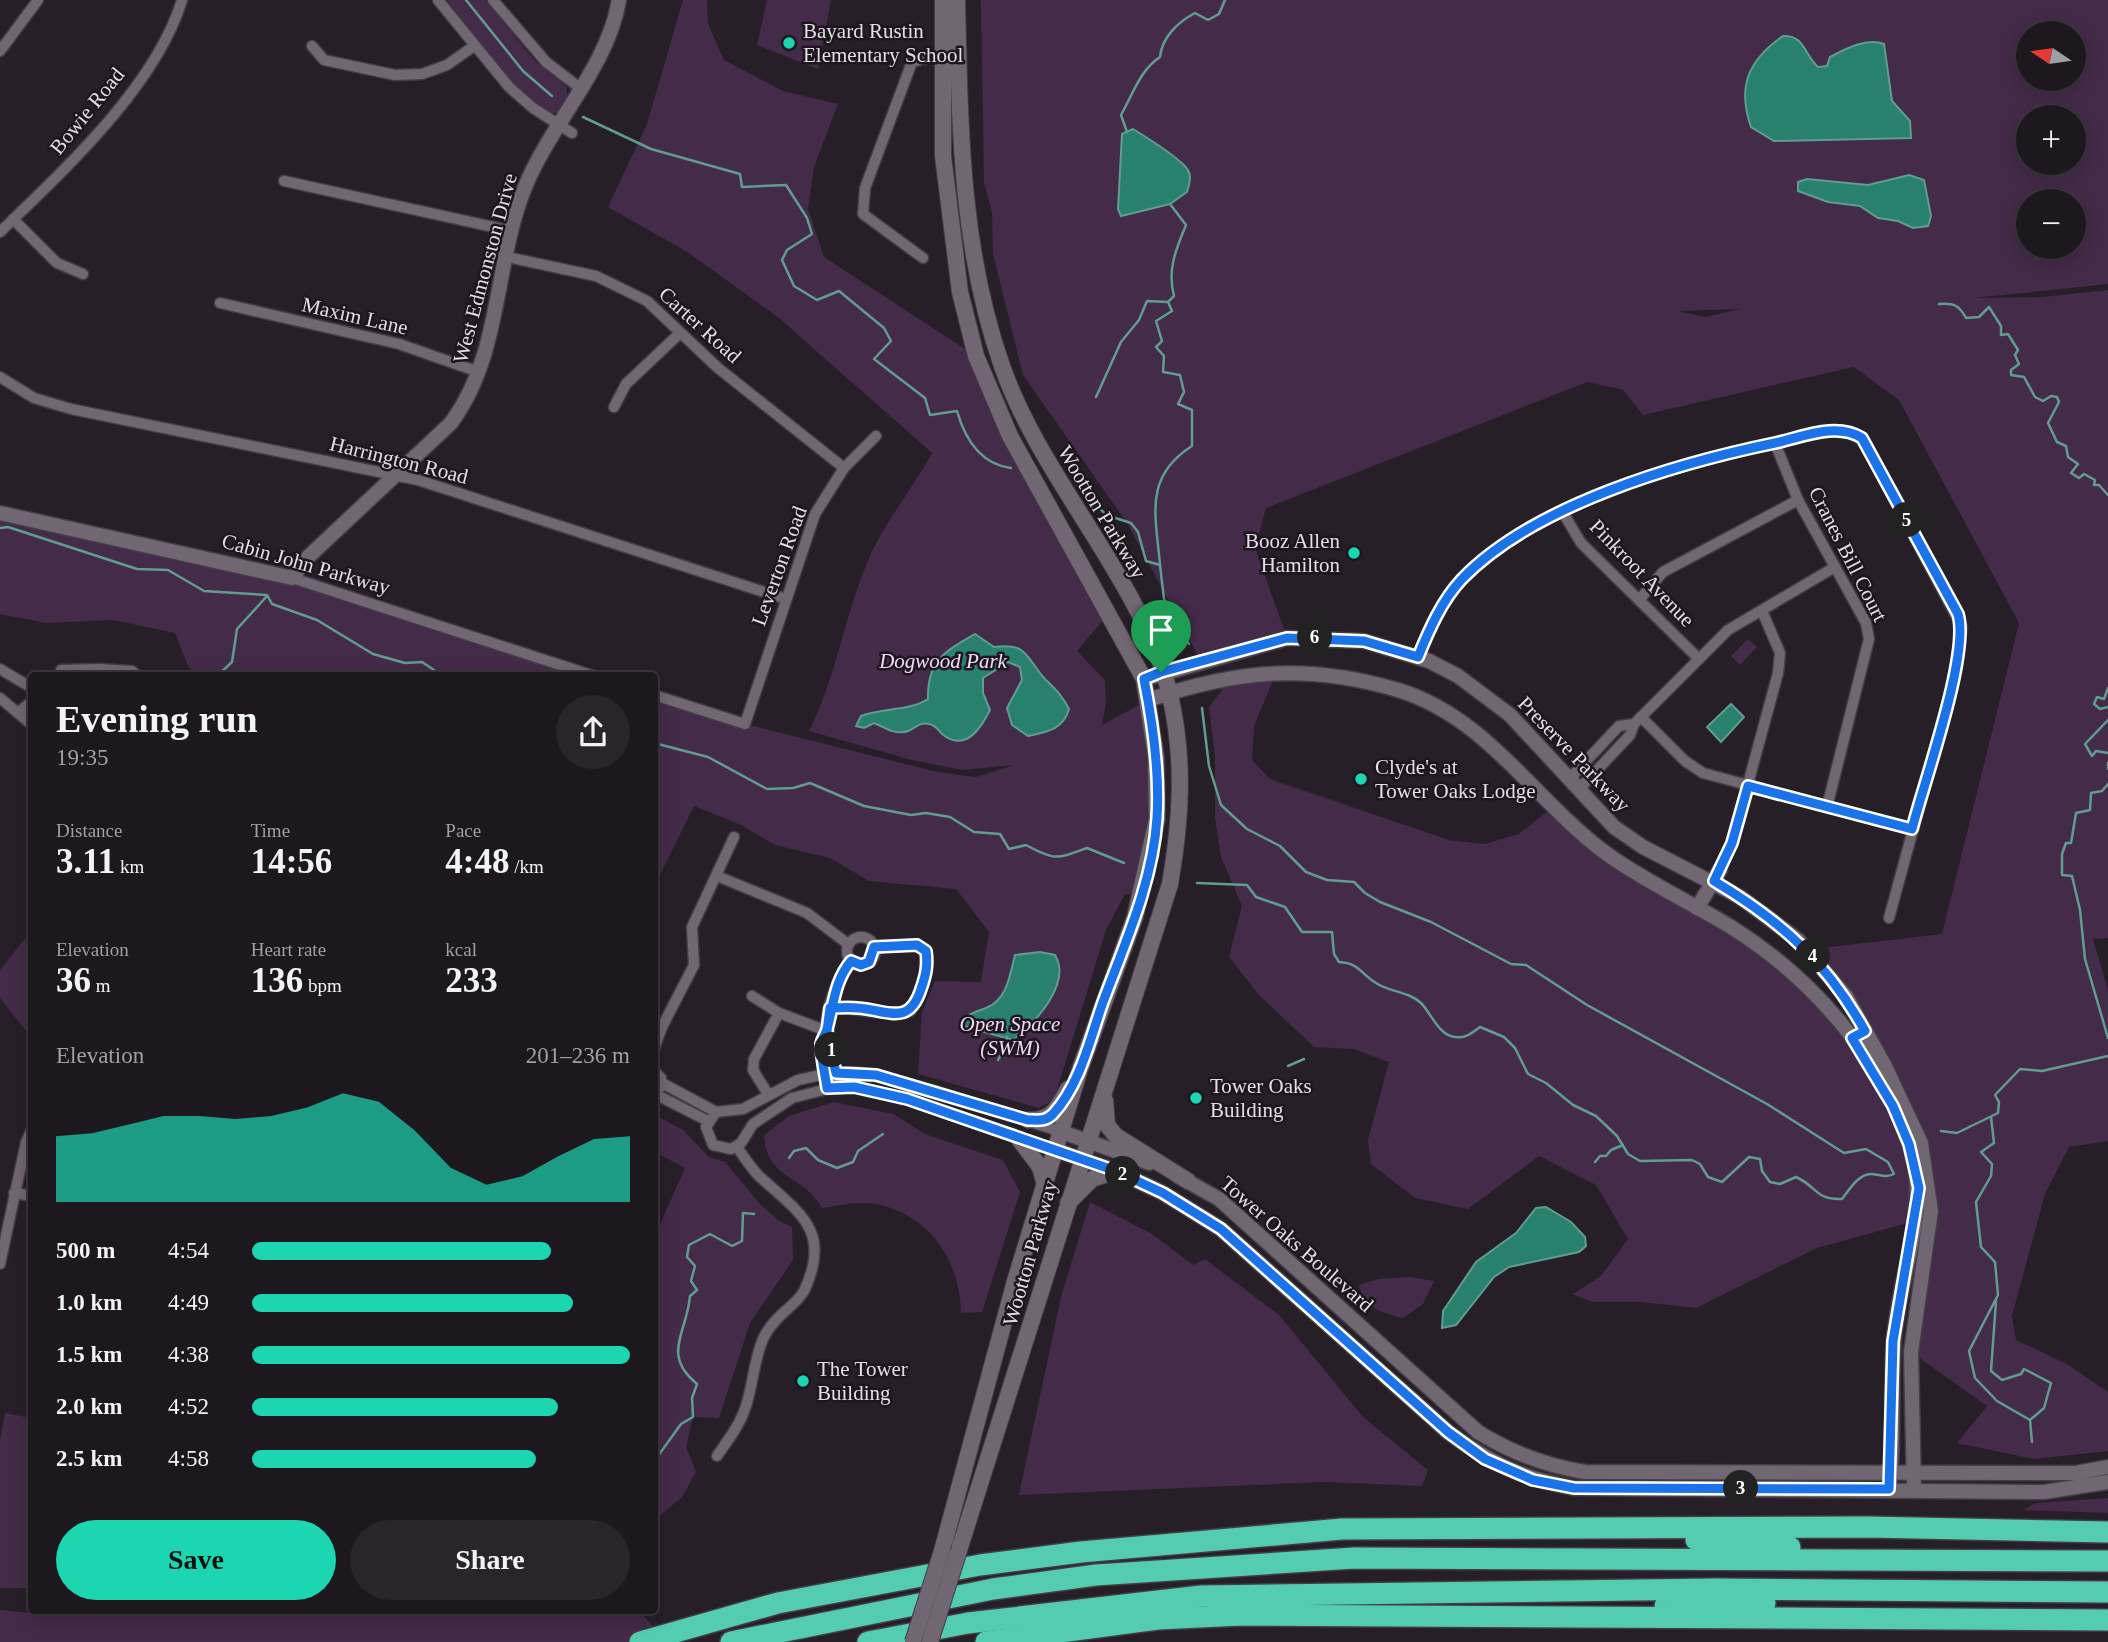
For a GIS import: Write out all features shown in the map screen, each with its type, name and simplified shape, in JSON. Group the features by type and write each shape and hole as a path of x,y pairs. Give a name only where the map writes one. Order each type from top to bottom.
{"highway":[{"path":"640,1642 778,1603 980,1565 1081,1552 1342,1529 1868,1527 2108,1532"},
{"path":"1550,1528 1952,1561"},
{"path":"731,1642 993,1589 1096,1575 1354,1558 2108,1561"},
{"path":"868,1642 968,1623 1201,1596 1715,1589 2108,1592"},
{"path":"1530,1618 1601,1609 1704,1604 1861,1602 1889,1590"},
{"path":"986,1642 1158,1619 1242,1615 2108,1620"},
{"path":"2024,1621 2065,1633 2108,1634"}],"main road":[{"name":"Wootton Parkway","path":"930,1642 1018,1369 1066,1205 1170,884 1180,827 1182,786 1169,693 1161,672 1125,591 1051,471 1002,368 984,311 970,248 943,0"},
{"name":"Wootton Parkway","path":"913,1642 942,1551 998,1341 1080,1069 1135,917 1149,866 1157,819 1156,757 1144,679 1010,436 976,355 960,292 943,156 950,52 957,0"},
{"path":"1028,1120 1044,1120 1052,1115 1080,1069"},
{"path":"1105,1090 1105,1117 1116,1136 1188,1181"},
{"path":"1019,1139 1041,1167 1045,1185"},
{"path":"1066,1205 1090,1181 1116,1171"}],"street":[{"path":"0,51 38,0"},
{"name":"Bowie Road","path":"0,232 74,160 111,118 151,61 177,16 182,0"},
{"path":"438,0 509,87 533,108 572,133"},
{"path":"493,0 546,62 580,88"},
{"name":"West Edmonston Drive","path":"292,578 307,558 451,423 466,403 479,372 512,231 527,181 610,34 620,0"},
{"path":"312,46 324,60 395,75 422,74 447,65 474,46"},
{"path":"922,258 863,214 861,205 912,62 950,52"},
{"path":"284,181 512,231"},
{"path":"13,219 57,263 83,274"},
{"name":"Carter Road","path":"507,257 612,281 647,301 718,368 844,468"},
{"name":"Maxim Lane","path":"220,303 399,344 479,372"},
{"path":"614,407 626,384 680,333"},
{"name":"Harrington Road","path":"0,377 34,398 71,409 418,480 786,599"},
{"path":"1418,657 1428,632 1463,578 1521,534 1562,511 1671,468 1842,430 1862,438 1958,614 1962,639 1889,918"},
{"name":"Leverton Road","path":"658,696 745,724 816,514 844,468 876,436"},
{"name":"Cranes Bill Court","path":"1775,443 1798,500 1866,623 1869,639 1827,807"},
{"path":"1639,600 1663,572 1798,500"},
{"name":"Pinkroot Avenue","path":"1562,511 1581,542 1699,659"},
{"name":"Cabin John Parkway","path":"0,513 292,578 582,672"},
{"path":"1555,805 1572,785 1574,774 1619,726 1637,720 1728,630 1835,567"},
{"path":"1697,908 1717,876 1732,843 1778,673 1780,653 1762,611"},
{"name":"Preserve Parkway","path":"1144,679 1287,638 1364,641 1418,657 1458,676 1510,715 1572,785 1614,827 1643,847 1717,876 1798,940 1846,996 1858,1034 1909,1144 1919,1188 1893,1341 1889,1489"},
{"path":"0,668 28,686"},
{"path":"61,670 133,672"},
{"name":"Preserve Parkway","path":"1148,700 1232,677 1277,671 1343,677 1398,690 1469,727 1606,853 1733,929 1790,971 1858,1034 1914,1125 1929,1186 1928,1236 1915,1307 1911,1352 1914,1490"},
{"path":"0,698 28,719"},
{"path":"19,712 28,704"},
{"path":"1637,720 1703,773 1912,829"},
{"path":"658,1038 694,965 692,927 734,837"},
{"path":"717,876 807,912 848,944"},
{"path":"861,936 869,939 874,947 869,962 861,965 851,961 847,950 848,944 861,936"},
{"path":"830,1008 857,1007 896,1014 910,1011 918,998 928,968 926,951 917,945 874,947"},
{"path":"831,1088 821,1040 827,1031 830,1008 844,969 851,961"},
{"path":"752,996 779,1013 827,1031"},
{"path":"768,1094 753,1070 754,1059 779,1013"},
{"name":"Tower Oaks Boulevard","path":"716,1112 743,1109 798,1080 830,1073 876,1075 1121,1150 1188,1181 1219,1199 1470,1424 1505,1448 1544,1463 1585,1472 2076,1473 2108,1467"},
{"path":"658,1077 662,1083 716,1112 708,1121 706,1134 713,1145 724,1150 737,1146 755,1171 802,1213 811,1228 813,1256 802,1294 775,1317 762,1340 746,1406 737,1427 717,1456"},
{"path":"658,1089 662,1083"},
{"name":"Tower Oaks Boulevard","path":"737,1146 753,1124 792,1098 831,1088 854,1087 907,1099 1116,1171 1163,1193 1221,1229 1448,1432 1507,1471 1533,1480 1574,1488 2044,1492 2108,1482"},
{"path":"658,1096 708,1121"},
{"path":"0,1264 28,1144"},
{"path":"15,1193 28,1195"}],"green space":[{"path":"447,0 485,0 535,61 567,87 567,97 556,113 546,112 511,82"},
{"path":"683,0 707,0 708,24 724,60 783,91 838,104 814,167 808,209 824,257 976,356 1109,613 1077,651 1105,680 1106,703 1102,725 1148,700 1156,757 1141,895 1125,894 1106,930 1054,1100 1039,1108 918,1074 922,1012 935,981 981,982 989,932 956,889 869,881 830,858 775,845 741,825 694,806 658,879 658,696 745,724 938,772 976,777 1014,765 962,770 912,760 809,731 826,691 872,552 932,453 779,318 689,253 608,207 647,124"},
{"path":"767,0 831,0 818,69 757,45"},
{"path":"981,0 2108,0 2108,284 1974,298 2043,297 2108,290 2108,938 2093,939 2108,990 2108,1141 2069,1147 2045,1194 2012,1316 2016,1340 2067,1364 2108,1392 2108,1451 2034,1459 1957,1443 1987,1406 1911,1352 1928,1236 1920,1143 1813,949 1942,934 2019,623 1899,400 1854,367 1643,415 1623,390 1587,382 1266,508 1255,548 1287,638 1201,661 1127,523 1023,375 993,254 992,212 984,183","holes":["1740,309 1705,317 1678,311"]},
{"path":"0,513 239,564 584,672 193,672 188,666 175,633 113,620 46,623 0,614"},
{"path":"1748,639 1757,647 1740,665 1731,656"},
{"path":"1277,671 1254,726 1252,760 1270,779 1449,840 1485,844 1519,834 1555,805 1578,828 1790,971 1852,1038 1909,1144 1915,1221 1817,1248 1696,1308 1642,1302 1592,1302 1573,1294 1601,1276 1628,1239 1596,1185 1539,1156 1468,1209 1415,1198 1371,1164 1368,1140 1389,1062 1353,1049 1314,1047 1259,995 1229,957 1242,906 1221,857 1215,818 1215,757 1209,707 1232,677"},
{"path":"28,935 28,1033 0,998 0,970"},
{"path":"834,1102 893,1114 925,1134 1003,1160 1020,1192 982,1312 961,1313 955,1276 949,1260 940,1245 915,1220 899,1211 874,1204 822,1208 815,1197 772,1161 766,1150 764,1135 789,1116"},
{"path":"658,1117 683,1130 709,1157 725,1162 760,1204 779,1221 792,1227 793,1260 750,1323 719,1418 693,1417 686,1447 696,1472 682,1497 658,1517 658,1229 685,1168 658,1154"},
{"path":"1090,1202 1152,1234 1193,1265 1205,1259 1279,1315 1364,1418 1428,1470 1422,1486 1323,1482 1019,1495 1061,1297"},
{"path":"1410,1277 1434,1281 1423,1304 1403,1318 1369,1304 1359,1285 1378,1279"},
{"path":"5,1413 28,1417 28,1588 0,1588 0,1441"},
{"path":"2108,1498 2108,1513 2024,1510 2035,1503"},
{"path":"0,1610 28,1614 642,1614 662,1636 640,1642 0,1642"}],"shaded area":[{"path":"1783,36 1800,42 1818,67 1827,66 1830,57 1856,45 1870,42 1884,44 1892,101 1910,121 1911,138 1774,141 1751,127 1745,99 1749,76 1761,55"},
{"path":"1133,129 1184,165 1190,181 1187,192 1170,204 1121,216 1118,209 1122,134"},
{"path":"1909,175 1924,180 1931,216 1928,226 1913,228 1898,221 1878,218 1860,206 1828,202 1798,191 1798,182 1807,179 1868,185"},
{"path":"975,634 994,647 1014,647 1025,653 1069,709 1063,722 1048,731 1028,736 1012,725 1007,708 1022,680 1020,667 1008,662 983,678 983,693 990,710 978,729 961,741 944,735 934,726 925,723 900,732 874,723 864,728 856,726 861,716 913,706 928,699 931,675 939,659 954,646"},
{"path":"1731,704 1744,717 1721,742 1707,727"},
{"path":"1040,952 1055,955 1059,978 1049,1002 1022,1033 1013,1040 959,1025 968,1016 999,999 1009,978 1015,955"},
{"path":"1546,1207 1571,1222 1585,1237 1586,1246 1579,1252 1509,1267 1494,1277 1456,1325 1442,1328 1443,1311 1476,1262 1516,1233 1536,1208"}],"waterway":[{"path":"466,0 523,71 552,96"},
{"path":"1127,132 1121,115 1142,76 1160,57 1167,37 1195,13 1208,20 1219,14 1225,0"},
{"path":"583,117 651,149 740,174 742,187 786,185 807,218 812,234 787,250 782,260 794,286 817,300 839,291 884,328 891,341 874,359 925,398 930,415 957,411 964,431 975,449 1000,466 1011,468"},
{"path":"1168,302 1174,296 1172,268 1186,225 1170,204"},
{"path":"1096,397 1121,342 1139,320 1147,301 1167,302"},
{"path":"1160,565 1155,514 1159,484 1176,458 1192,446 1192,410 1178,404 1184,392 1180,375 1163,372 1164,356 1156,347 1162,341 1156,321 1172,311 1168,302"},
{"path":"1939,304 1955,306 1966,318 1979,317 1989,307 2001,326 2001,335 2008,334 2018,350 2015,355 2019,364 2011,370 2011,375 2024,377 2035,397 2043,401 2051,396 2057,397 2059,402 2048,423 2057,442 2066,446 2068,457 2078,464 2071,473 2079,478 2084,474 2095,480 2094,485 2099,485 2108,495"},
{"path":"1073,480 1106,515 1131,523 1138,532 1146,561 1160,565 1164,599 1189,644"},
{"path":"0,528 8,527 137,569 168,570 204,591 267,595 272,604 317,620 373,654 405,663 422,662 437,672"},
{"path":"221,672 232,662 237,629 267,596"},
{"path":"2108,688 2104,699 2097,697 2094,704 2100,709 2108,707"},
{"path":"1197,883 1247,885 1256,897 1285,907 1302,932 1332,932 1334,954 1339,962 1355,966 1381,986 1416,999 1449,1036 1469,1035 1480,1027 1504,1037 1515,1048 1528,1074 1546,1083 1573,1105 1596,1116 1617,1136 1628,1154 1640,1161 1692,1160 1700,1164 1708,1177 1722,1182 1749,1157 1760,1159 1762,1171 1770,1182 1780,1184 1796,1177 1821,1195 1833,1199 1842,1199 1855,1183 1867,1174 1894,1174 1888,1162 1866,1149 1844,1153 1767,1104 1587,1005 1526,965 1511,964 1431,922 1380,902 1354,882 1327,880 1306,872 1280,846 1247,829 1221,805 1209,766 1202,708"},
{"path":"2108,720 2085,744 2092,756 2096,751 2108,753"},
{"path":"658,744 708,757 767,789 793,788 810,783 864,806 911,815 926,813 950,817 974,832 1000,834 1009,849 1026,845 1056,857 1087,848 1124,863"},
{"path":"2108,763 2108,769"},
{"path":"2108,784 2102,791 2091,793 2090,810 2076,813 2071,843 2066,843 2062,854 2062,875 2072,876 2080,910 2085,959 2108,1038"},
{"path":"998,1060 1008,1042 1007,1037"},
{"path":"1941,1131 1957,1133 1998,1113 1999,1102 1995,1095 2020,1069 2042,1071 2108,1056"},
{"path":"1288,1066 1304,1059"},
{"path":"1991,1117 1994,1143 1981,1152 1992,1164 1991,1176 1976,1202 1981,1247 1995,1262 1998,1295 1969,1351 1975,1378 1997,1401 2030,1420 2032,1442"},
{"path":"789,1158 794,1151 806,1148 818,1160 837,1168 853,1162 858,1151 883,1134"},
{"path":"1595,1162 1600,1156 1606,1156 1611,1150 1623,1145"},
{"path":"658,1477 658,1456 681,1424 693,1417 692,1398 697,1384 686,1373 678,1353 690,1296 697,1290 691,1281 695,1266 687,1257 689,1245 710,1234 732,1246 742,1241 743,1213 754,1214"},
{"path":"1996,1301 1991,1371 2002,1380 2021,1374 2024,1369 2051,1383 2044,1408 2030,1420"}],"place":[{"name":"Bayard Rustin Elementary School","path":"789,43"},
{"name":"Booz Allen Hamilton","path":"1354,553"},
{"name":"Clyde's at Tower Oaks Lodge","path":"1361,779"},
{"name":"Tower Oaks Building","path":"1196,1098"},
{"name":"The Tower Building","path":"803,1381"}],"route":[{"path":"1161,672 1144,679 1156,757 1157,819 1149,866 1135,917 1080,1069 1052,1115 1044,1120 1028,1120 876,1075 836,1073 827,1031 830,1008 857,1007 896,1014 910,1011 918,998 928,968 926,951 917,945 874,947 873,957 869,962 861,965 851,961 844,969 833,995 830,1008 829,1014 827,1031 821,1040 827,1088 854,1087 907,1099 1116,1171 1163,1193 1221,1229 1448,1432 1485,1459 1507,1471 1533,1480 1574,1488 1889,1489 1893,1341 1919,1188 1909,1144 1875,1071 1852,1038 1865,1031 1846,996 1798,940 1761,910 1714,881 1732,843 1748,786 1912,829 1954,679 1962,627 1958,614 1862,438 1842,430 1746,448 1671,468 1562,511 1521,534 1463,578 1449,595 1428,632 1418,657 1364,641 1316,637 1287,638 1161,672"}],"park label":[{"name":"Dogwood Park","path":"943,661"},
{"name":"Open Space (SWM)","path":"1010,1036"}]}
